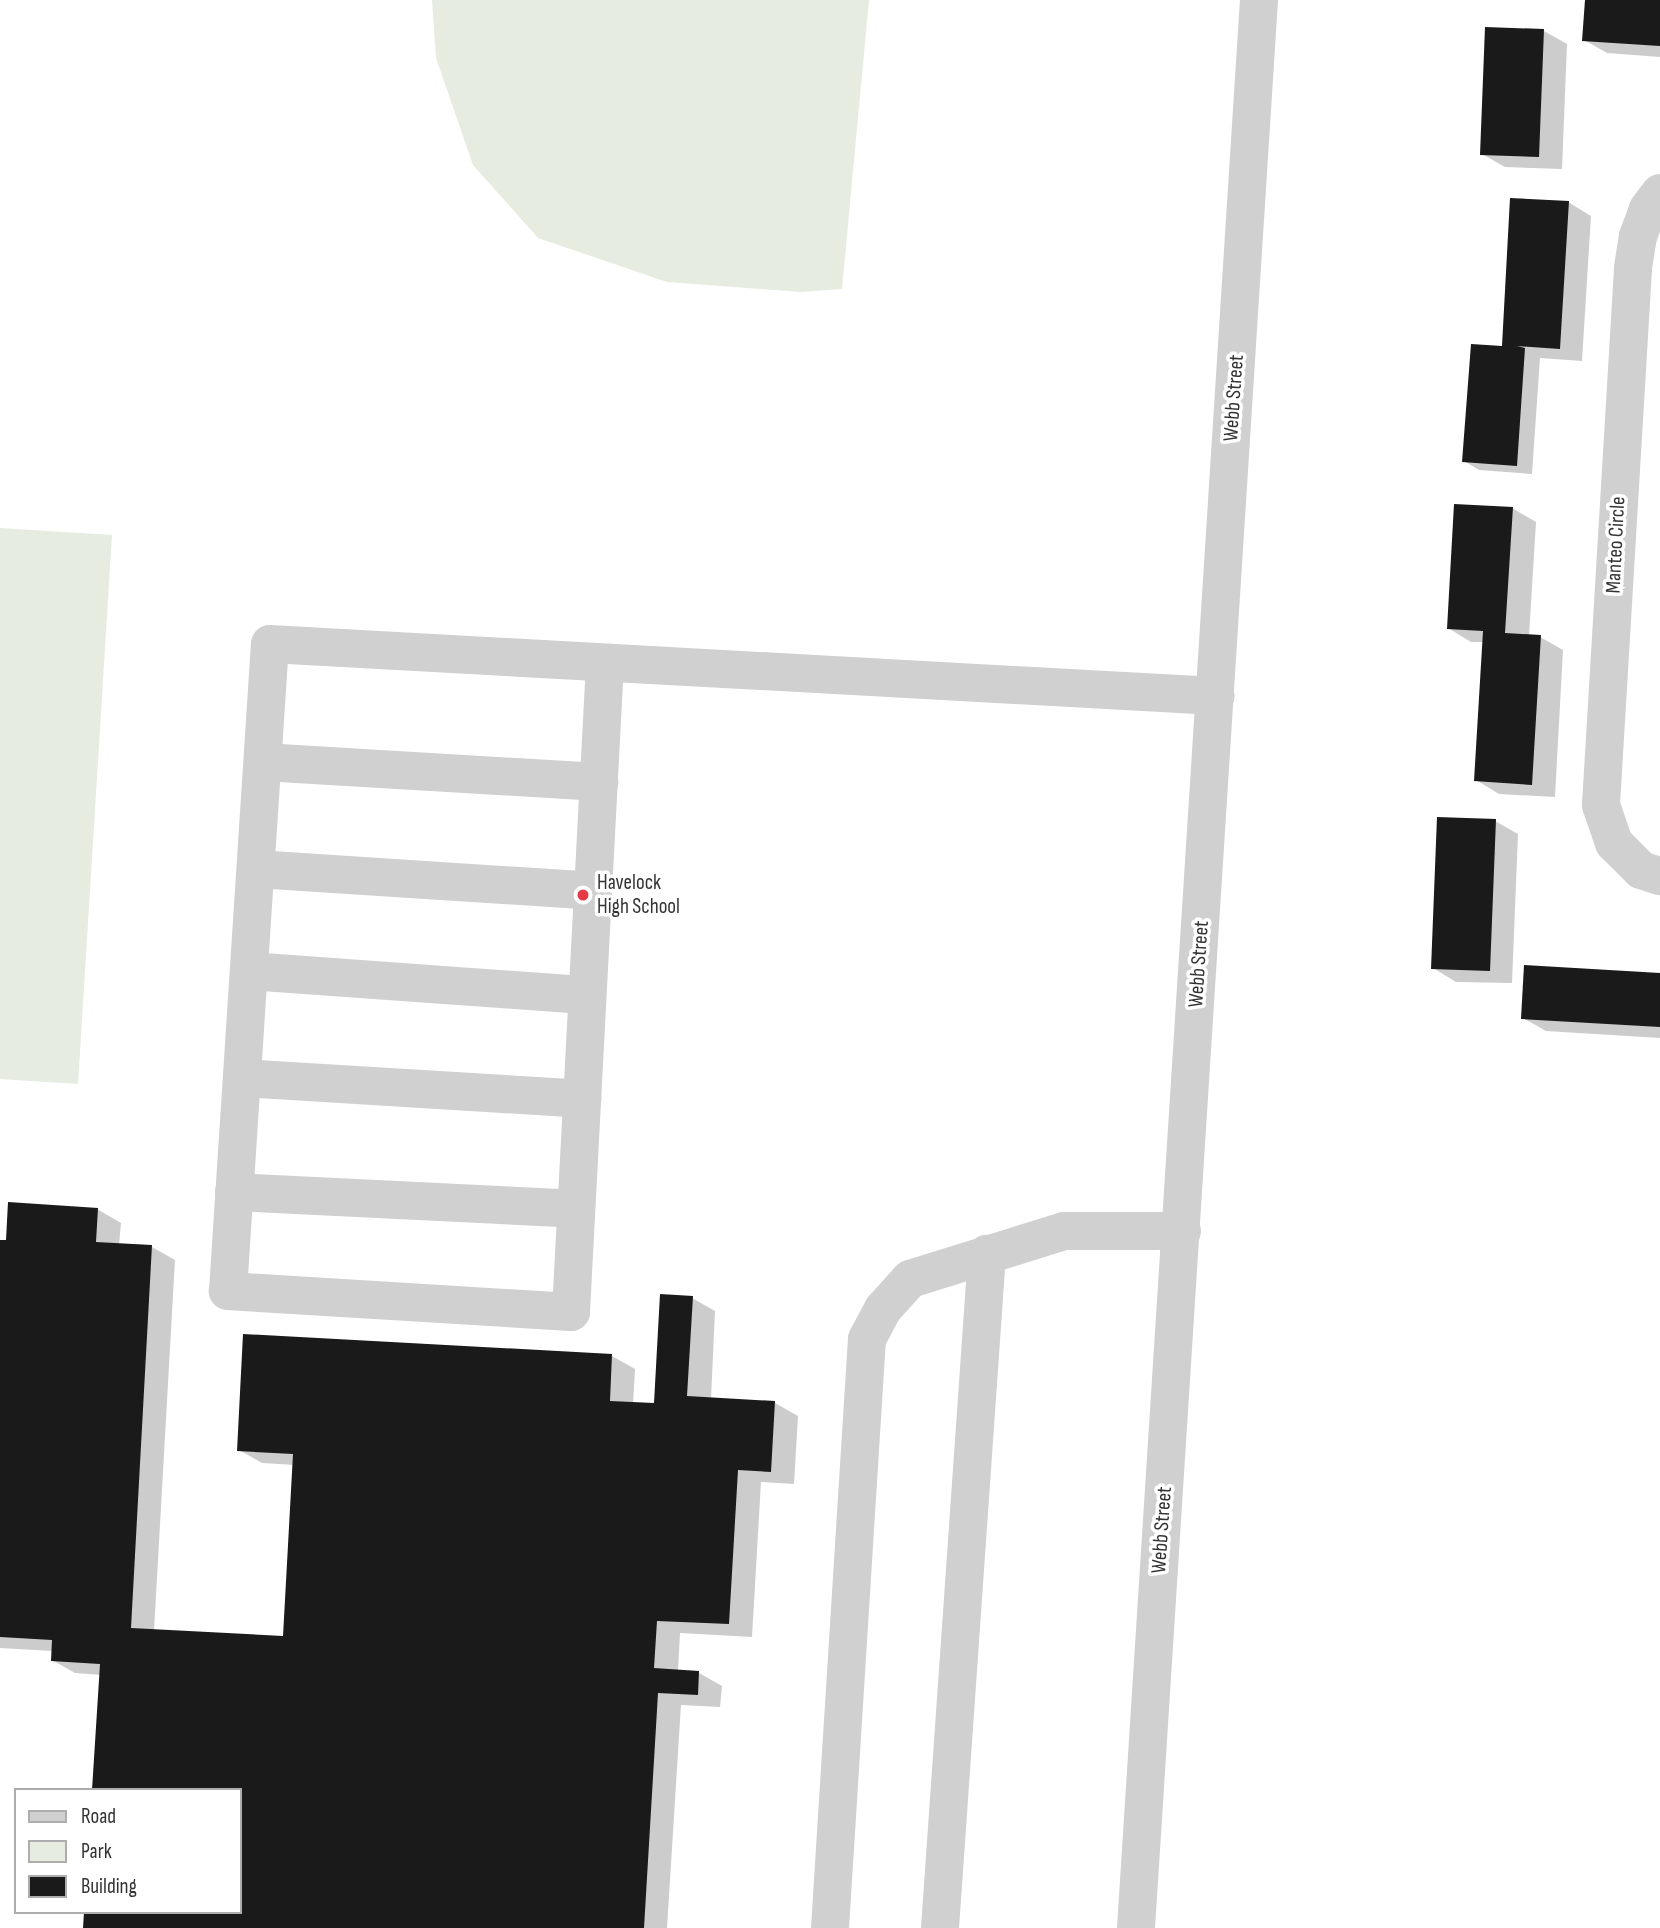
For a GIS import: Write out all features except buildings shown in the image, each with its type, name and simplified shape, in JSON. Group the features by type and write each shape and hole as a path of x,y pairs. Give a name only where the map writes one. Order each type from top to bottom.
{"street":[{"name":"Webb Street","path":"1136,1928 1259,0"},
{"name":"Manteo Circle","path":"1660,193 1648,209 1638,236 1633,269 1601,805 1614,843 1641,870 1660,876"},
{"path":"605,663 571,1312 228,1291 271,644 1216,696"},
{"path":"263,762 599,782"},
{"path":"256,869 593,891"},
{"path":"249,971 587,995"},
{"path":"242,1079 582,1099"},
{"path":"234,1192 576,1209"},
{"path":"830,1928 867,1339 883,1309 909,1279 1064,1231 1182,1231"},
{"path":"940,1928 987,1254"}],"green space":[{"path":"432,0 869,0 842,289 802,292 667,282 538,238 473,165 436,58"},
{"path":"0,528 112,535 78,1084 0,1079"}],"place":[{"name":"Havelock High School","path":"583,895"}]}
